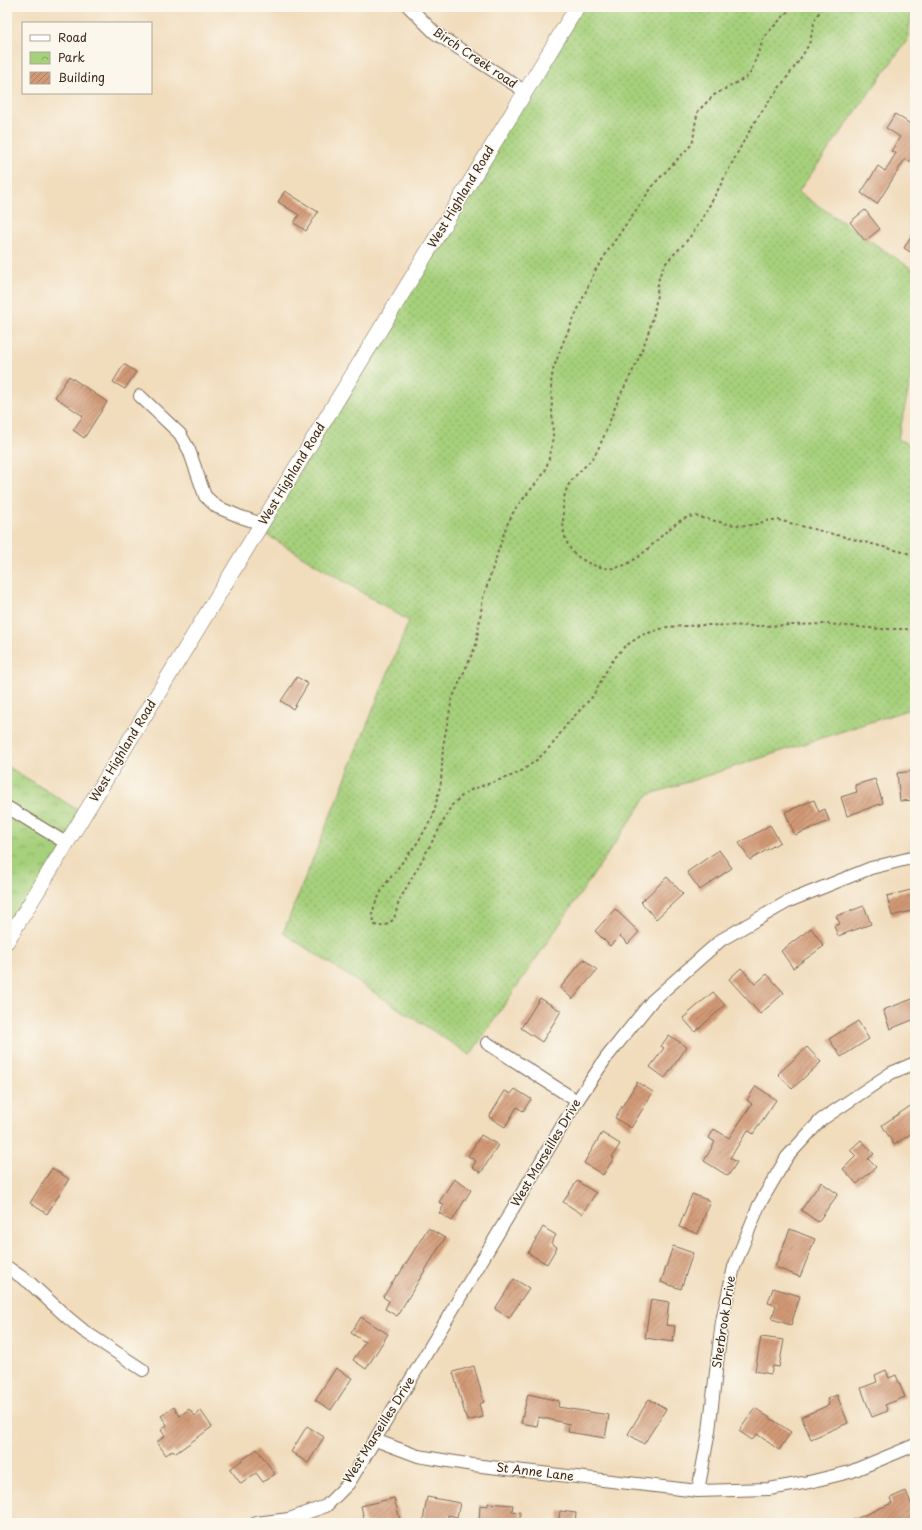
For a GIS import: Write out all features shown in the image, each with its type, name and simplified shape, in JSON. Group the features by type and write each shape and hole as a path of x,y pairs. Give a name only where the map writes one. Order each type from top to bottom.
{"main road":[{"name":"West Highland Road","path":"7,941 577,7"}],"street":[{"name":"Birch Creek road","path":"409,7 435,33 526,92"},
{"path":"140,396 180,434 189,450 205,496 217,506 241,517 262,524"},
{"path":"7,807 66,843"},
{"name":"West Marseilles Drive","path":"256,1523 289,1520 326,1506 349,1483 577,1101 606,1058 652,1002 721,940 789,901 871,868 915,857"},
{"path":"487,1043 577,1101"},
{"name":"Sherbrook Drive","path":"698,1491 708,1431 722,1321 734,1267 759,1205 787,1157 821,1120 892,1072 915,1063"},
{"path":"7,1267 30,1282 84,1331 143,1370"},
{"name":"St Anne Lane","path":"375,1440 418,1456 472,1465 698,1491 769,1489 809,1482 850,1472 915,1445"}],"path":[{"path":"792,7 764,37 751,72 747,77 714,95 698,111 693,140 655,183 613,243 595,271 575,315 553,370 551,388 553,436 548,464 545,472 510,517 499,546 483,598 476,645 452,699 443,746 441,782 433,816 418,842 384,886 372,913 375,925 385,926 394,920 399,902 451,806 463,795 473,789 514,775 538,759 552,745 567,724 593,696 617,655 624,647 642,635 667,628 704,624 759,626 827,624 880,629 906,629 915,632"},
{"path":"822,7 816,19 809,44 792,73 764,108 754,124 726,172 698,225 685,244 665,264 661,271 658,283 656,306 639,356 596,452 590,462 571,480 565,492 563,508 563,536 571,550 579,557 598,566 608,568 625,566 637,558 678,522 695,516 740,525 752,525 766,520 778,520 840,534 915,555"}],"green space":[{"path":"577,7 912,7 908,39 798,192 915,271 915,359 898,439 915,447 915,710 907,710 648,795 470,1055 283,933 409,621 264,533"},
{"path":"7,766 84,814 7,941"}],"building":[{"path":"895,114 915,127 915,152 909,162 905,159 877,204 861,193 878,166 885,171 896,153 891,151 900,137 886,128"},
{"path":"285,191 318,212 306,231 294,223 299,215 278,202"},
{"path":"865,210 880,229 865,241 850,222"},
{"path":"915,229 915,255 904,248"},
{"path":"124,364 136,372 125,389 113,382"},
{"path":"69,376 107,402 84,438 73,430 83,416 55,397"},
{"path":"297,677 308,684 293,709 281,701"},
{"path":"915,771 915,800 900,801 897,773"},
{"path":"875,779 883,803 847,816 841,797 857,792 855,785"},
{"path":"814,800 819,812 825,809 829,821 795,835 785,812"},
{"path":"770,825 780,842 750,860 739,843"},
{"path":"719,850 732,868 700,890 687,872"},
{"path":"667,877 683,894 656,919 641,902"},
{"path":"915,889 915,910 892,916 887,896"},
{"path":"864,906 871,924 838,936 834,926 840,924 836,916"},
{"path":"615,909 639,932 628,944 620,936 610,946 595,931"},
{"path":"811,928 824,946 793,968 781,951"},
{"path":"584,959 597,970 573,999 560,988"},
{"path":"741,968 755,984 767,974 784,993 760,1014 729,979"},
{"path":"713,992 725,1005 695,1032 683,1018"},
{"path":"540,998 561,1011 542,1042 521,1028"},
{"path":"915,998 915,1019 890,1029 883,1010"},
{"path":"858,1021 869,1039 841,1057 829,1039"},
{"path":"669,1035 687,1047 665,1078 650,1067 664,1048 661,1046"},
{"path":"807,1047 821,1062 792,1089 778,1074"},
{"path":"637,1082 653,1092 631,1128 615,1118"},
{"path":"756,1086 776,1100 753,1134 748,1130 730,1158 737,1162 728,1176 704,1161 715,1142 709,1138 714,1129 729,1138 752,1104 747,1100"},
{"path":"515,1089 531,1099 523,1111 517,1107 505,1127 489,1117 505,1091 511,1094"},
{"path":"915,1103 915,1131 894,1145 882,1125"},
{"path":"602,1133 620,1144 612,1157 614,1158 603,1175 584,1163"},
{"path":"481,1135 498,1145 481,1173 472,1167 476,1161 468,1156"},
{"path":"861,1140 874,1154 868,1159 876,1167 857,1184 843,1169 856,1156 850,1150"},
{"path":"52,1168 69,1179 47,1214 30,1203"},
{"path":"454,1179 471,1190 452,1221 439,1213 444,1205 439,1202"},
{"path":"577,1181 596,1193 582,1214 563,1202"},
{"path":"821,1182 838,1194 818,1222 801,1210"},
{"path":"692,1194 710,1201 698,1234 679,1227"},
{"path":"543,1227 556,1235 551,1243 557,1247 547,1264 528,1253"},
{"path":"428,1228 445,1238 397,1316 385,1309 389,1301 383,1297"},
{"path":"790,1229 815,1239 800,1277 775,1267"},
{"path":"673,1246 693,1253 681,1289 661,1282"},
{"path":"514,1279 529,1288 509,1318 495,1309"},
{"path":"773,1288 800,1296 791,1325 772,1319 776,1305 768,1303"},
{"path":"651,1299 669,1302 666,1325 675,1326 673,1342 645,1338"},
{"path":"361,1317 388,1334 366,1369 353,1360 365,1342 351,1333"},
{"path":"761,1337 784,1340 779,1367 773,1366 771,1374 755,1371"},
{"path":"474,1366 484,1402 479,1404 483,1417 467,1421 453,1372"},
{"path":"336,1368 352,1378 331,1410 315,1400"},
{"path":"886,1370 889,1378 896,1375 905,1397 885,1405 888,1411 872,1417 861,1388 877,1382 875,1375"},
{"path":"528,1394 559,1401 558,1407 609,1415 605,1438 568,1432 569,1424 539,1417 537,1426 521,1423"},
{"path":"837,1395 848,1423 811,1439 801,1417 829,1405 827,1399"},
{"path":"649,1399 666,1409 644,1444 628,1434"},
{"path":"174,1407 180,1416 189,1409 195,1416 201,1411 212,1427 176,1453 173,1450 166,1455 157,1442 165,1436 161,1430 167,1425 161,1416"},
{"path":"755,1408 791,1432 779,1450 757,1434 752,1440 739,1431"},
{"path":"307,1426 324,1437 308,1463 291,1452"},
{"path":"257,1449 275,1474 263,1482 256,1473 241,1484 230,1469"},
{"path":"906,1491 915,1513 915,1523 846,1523 892,1503 890,1498"},
{"path":"427,1497 460,1503 457,1517 448,1515 447,1523 423,1521"},
{"path":"394,1498 400,1519 384,1523 365,1523 361,1506"},
{"path":"488,1503 513,1505 512,1511 520,1512 520,1523 479,1523 480,1505 488,1506"},
{"path":"560,1511 576,1513 575,1523 558,1523"}]}
